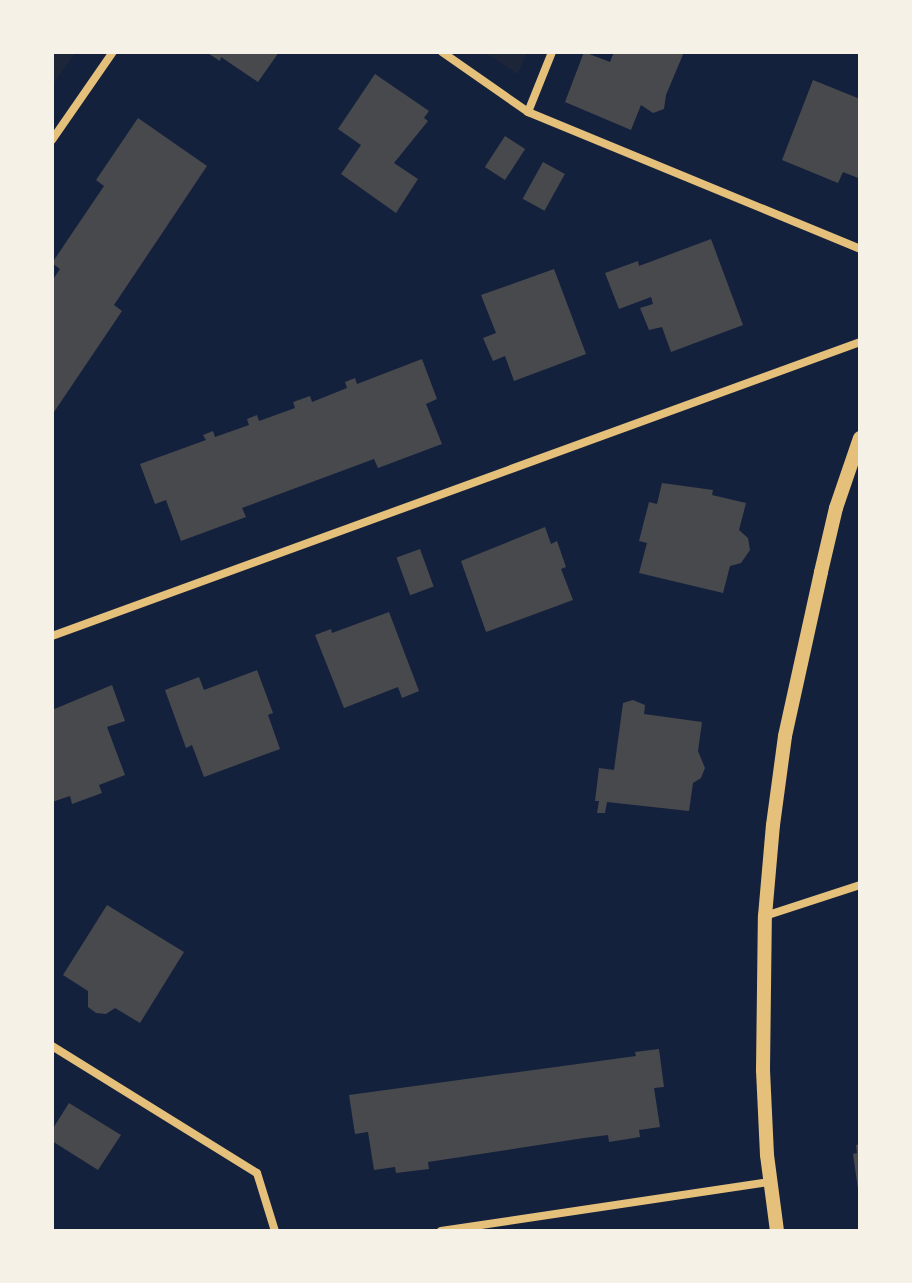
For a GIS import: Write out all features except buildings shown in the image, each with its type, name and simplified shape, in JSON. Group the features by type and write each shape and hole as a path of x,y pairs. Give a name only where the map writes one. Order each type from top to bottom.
{"street":[{"path":"52,140 113,52"},
{"path":"442,52 528,112 860,249"},
{"path":"528,112 552,52"},
{"path":"52,636 860,342"},
{"path":"777,1231 770,1182 763,1070 765,916 785,736 836,508 860,438"},
{"path":"765,916 860,885"},
{"path":"52,1046 257,1173 275,1231"},
{"path":"441,1231 770,1182"}],"shaded area":[{"path":"52,52 76,52 52,86"},
{"path":"484,52 527,52 518,74"}]}
